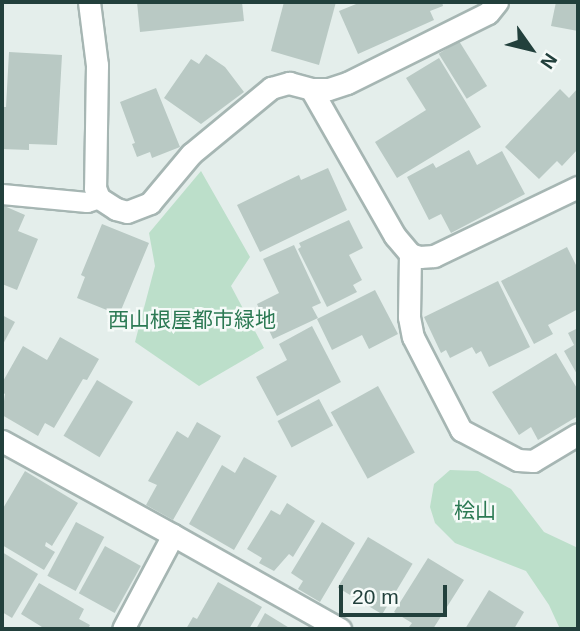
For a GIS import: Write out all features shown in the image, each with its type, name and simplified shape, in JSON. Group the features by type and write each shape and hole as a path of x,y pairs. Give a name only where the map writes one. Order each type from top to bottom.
{"street":[{"path":"89,2 96,65 95,188 99,198 107,205 127,212 150,203 191,154 271,89 289,83 312,89 328,89 347,83 488,13 497,2"},
{"path":"312,89 395,236 410,254 420,257 434,256 578,187"},
{"path":"410,254 409,317 413,337 461,430 518,460 533,461 578,434"},
{"path":"2,441 340,629"},
{"path":"123,629 173,535"}],"lane":[{"path":"2,194 87,202 99,198"}],"green space":[{"name":"西山根屋都市緑地","path":"201,171 250,257 231,286 264,348 199,386 135,342 155,266 149,233"},
{"name":"桧山","path":"450,470 478,471 511,489 544,532 578,548 578,629 560,629 549,605 526,571 455,543 435,523 430,507 434,484"}],"building":[{"path":"137,2 242,2 244,21 140,32"},
{"path":"284,2 336,2 319,65 271,51"},
{"path":"361,2 442,2 443,6 430,11 434,20 358,54 339,11"},
{"path":"556,2 578,2 578,31 551,26"},
{"path":"459,41 487,86 467,99 439,54"},
{"path":"9,52 62,55 57,145 29,144 29,150 2,149 2,107 6,107"},
{"path":"206,54 225,67 244,92 201,124 164,98 191,59 199,64"},
{"path":"439,58 481,127 397,178 375,142 426,110 406,78"},
{"path":"156,88 180,147 152,158 150,152 137,157 132,144 135,143 120,102"},
{"path":"578,88 578,149 562,166 557,161 539,179 505,147 560,89 569,98"},
{"path":"469,150 477,165 502,151 525,194 451,233 441,214 429,220 407,177 433,163 436,168"},
{"path":"328,168 347,210 260,252 237,205 299,175 301,180"},
{"path":"2,205 25,215 18,231 38,239 17,290 2,284"},
{"path":"349,220 363,248 349,255 362,280 353,285 357,292 327,307 298,249 301,247 299,243"},
{"path":"102,224 149,243 119,315 77,298 85,277 81,275"},
{"path":"294,245 321,303 312,307 318,318 273,339 257,304 279,293 263,259"},
{"path":"567,247 578,269 578,309 548,325 553,334 534,344 501,281"},
{"path":"498,281 530,347 489,367 481,351 476,354 472,347 450,358 446,350 441,353 424,317"},
{"path":"375,290 398,334 369,349 362,335 332,350 317,319"},
{"path":"2,315 15,322 2,346"},
{"path":"312,326 341,382 277,416 256,377 287,360 279,344"},
{"path":"578,328 578,376 564,351 574,345 568,333"},
{"path":"60,337 99,359 87,380 83,379 54,428 45,423 38,436 2,415 5,394 2,392 2,383 23,346 47,360"},
{"path":"556,353 578,390 578,416 538,440 531,427 519,435 492,392"},
{"path":"97,380 133,402 100,457 64,436"},
{"path":"378,386 415,452 368,479 331,412"},
{"path":"319,399 333,425 292,448 278,421"},
{"path":"197,422 221,436 173,520 146,505 157,485 148,481 177,431 188,438"},
{"path":"244,457 277,476 234,550 189,524 222,465 235,473"},
{"path":"25,471 78,503 52,546 46,542 45,546 55,552 44,570 2,545 2,510"},
{"path":"287,503 315,521 293,557 289,554 274,571 259,563 262,558 247,549 271,510 280,515"},
{"path":"76,522 104,537 76,591 47,576"},
{"path":"322,522 355,543 320,602 298,589 303,581 291,573"},
{"path":"368,537 413,564 382,614 338,588"},
{"path":"105,546 141,566 115,613 79,593"},
{"path":"2,552 38,574 12,618 2,612"},
{"path":"428,558 464,580 433,629 412,629 409,627 412,623 394,612"},
{"path":"218,582 262,607 249,629 186,629 193,617 197,619"},
{"path":"39,583 84,609 79,619 90,625 88,629 41,629 42,627 21,614"},
{"path":"489,590 524,612 514,629 465,629"},
{"path":"265,613 291,629 256,629"}]}
